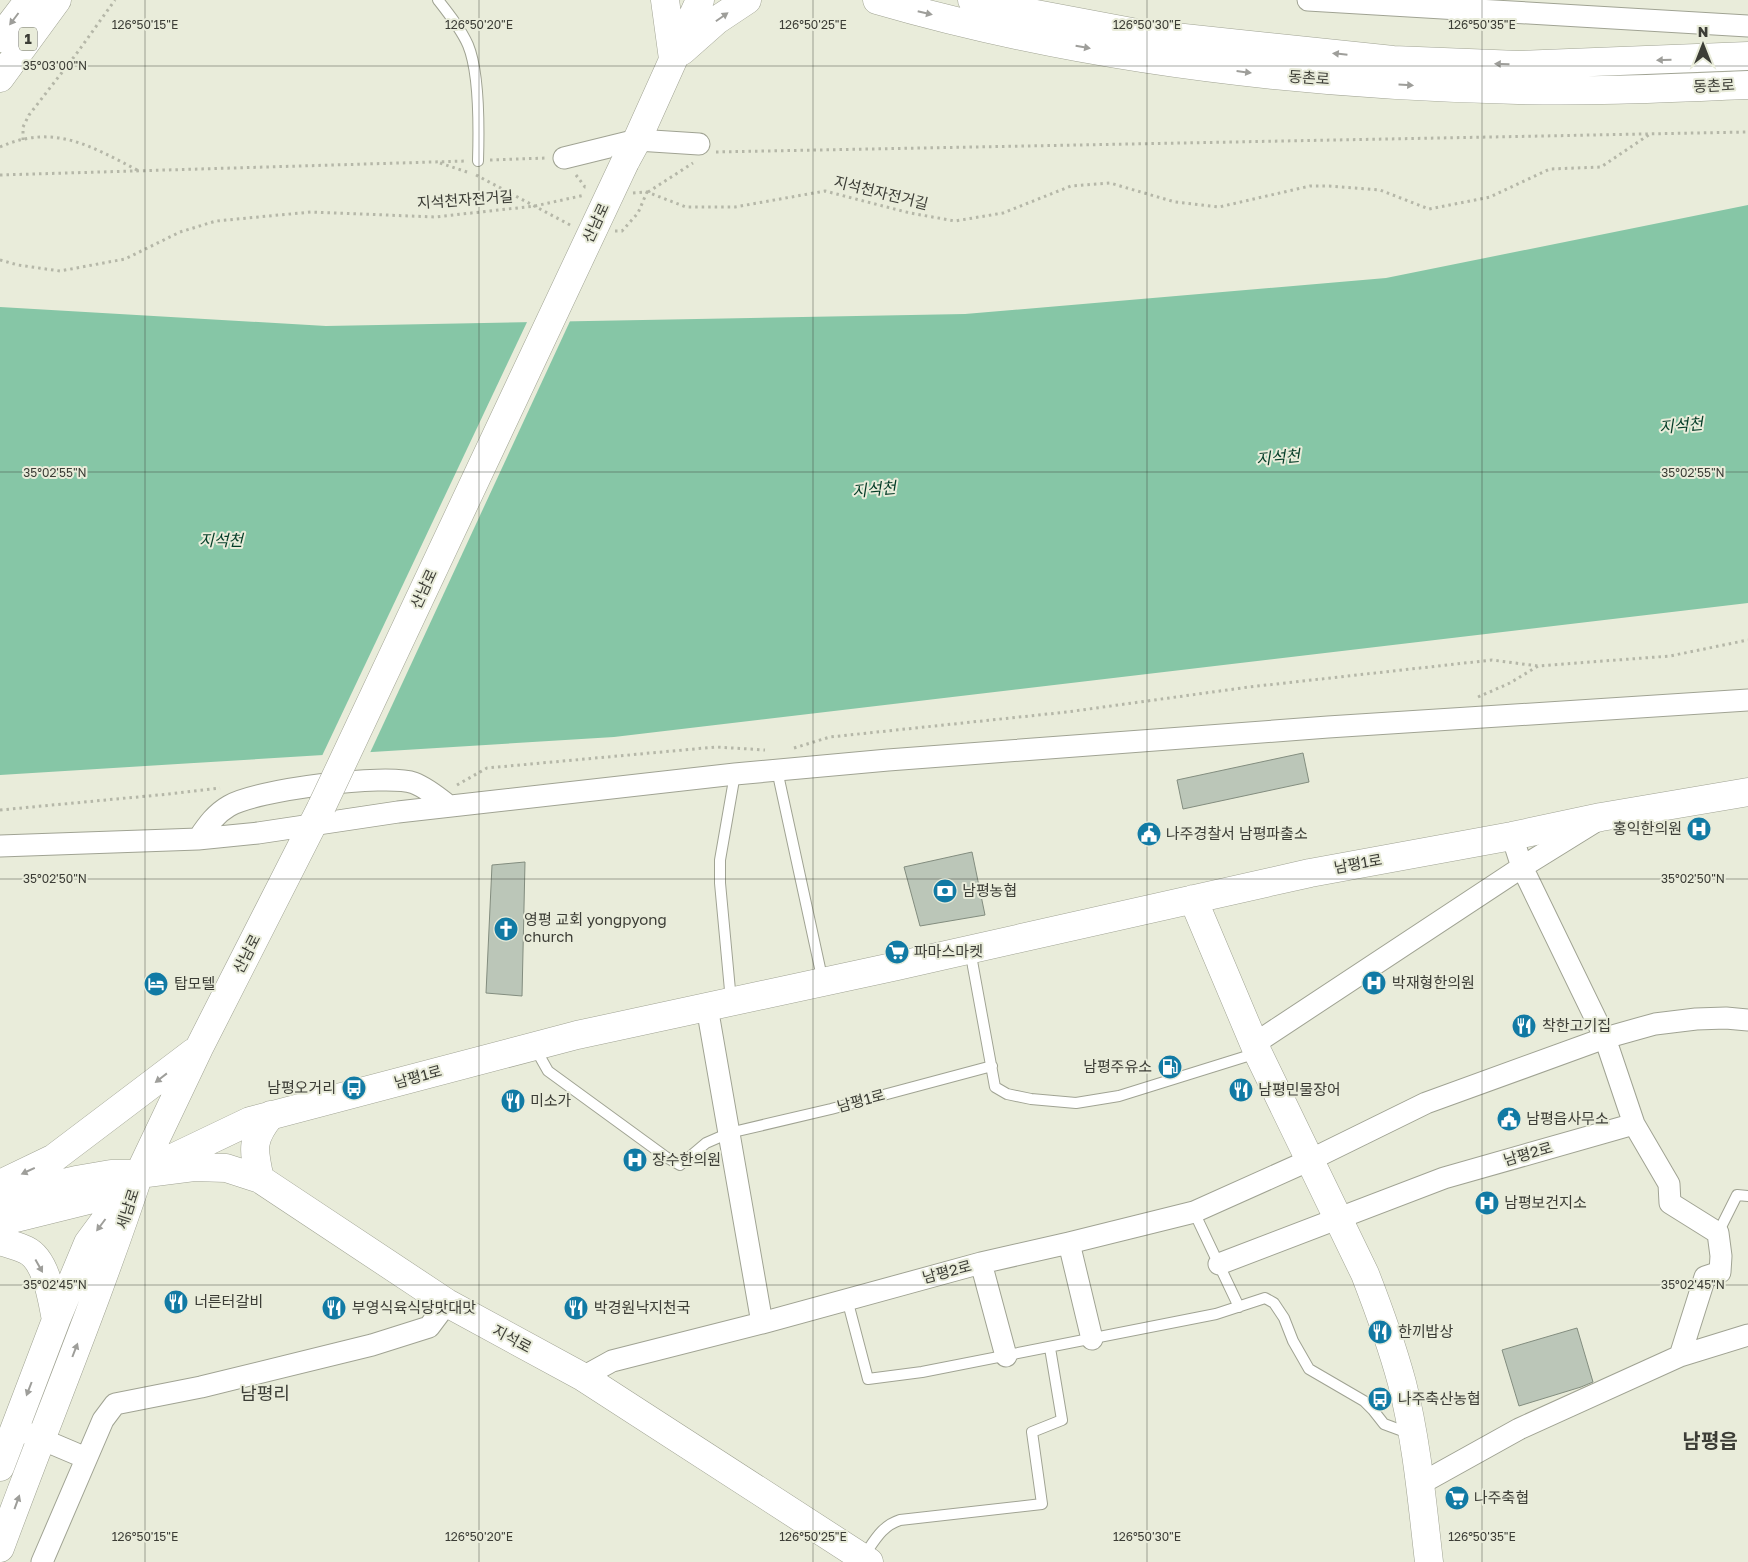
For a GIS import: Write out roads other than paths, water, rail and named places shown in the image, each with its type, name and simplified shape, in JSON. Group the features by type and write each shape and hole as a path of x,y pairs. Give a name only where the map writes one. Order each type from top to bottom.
{"main road":[{"name":"1","path":"0,38 29,0"},
{"name":"1","path":"0,78 57,0"},
{"path":"665,0 673,59"},
{"name":"산남로","path":"139,1174 199,1048 318,815 631,151 700,0"},
{"path":"673,59 717,20 747,0"},
{"name":"동촌로","path":"877,0 1031,38 1162,61 1263,74 1391,84 1519,90 1662,89 1748,85"},
{"name":"동촌로","path":"972,0 1004,8 1137,33 1393,60 1519,65 1748,56"},
{"name":"남평1로","path":"139,1174 250,1121 577,1035 970,950 1310,873 1512,836 1602,817 1748,792"},
{"path":"1192,900 1256,1049 1365,1274 1378,1308 1401,1382 1412,1435 1429,1562"},
{"path":"0,1184 54,1158 199,1048"},
{"path":"260,1179 255,1144 261,1128 272,1115"},
{"name":"지석로","path":"139,1174 194,1167 226,1168 260,1179 447,1304 582,1377 866,1560"},
{"path":"0,1198 76,1180 111,1174 139,1174"},
{"path":"0,1222 105,1196 139,1174"},
{"name":"세남로","path":"0,1467 7,1429 88,1243 139,1174"},
{"name":"세남로","path":"0,1548 40,1438 114,1251 139,1174"},
{"path":"0,1241 28,1250 39,1262 48,1283 56,1320"}],"street":[{"path":"1004,8 1033,0"},
{"path":"1308,0 1748,26"},
{"path":"564,158 631,151 697,153"},
{"path":"0,846 198,839 318,815 398,812 443,801 888,760 1328,727 1748,700"},
{"path":"198,839 210,820 230,805 250,798 299,788 375,780 400,780 414,783 443,801"},
{"path":"1256,1049 1522,867 1602,817"},
{"path":"1512,836 1522,867 1605,1038 1634,1124 1669,1184 1670,1203 1718,1233 1721,1256 1720,1272 1705,1277 1680,1356"},
{"path":"719,1004 729,1133 762,1323"},
{"name":"남평2로","path":"582,1377 612,1360 762,1323 981,1263 1069,1244 1194,1212 1310,1160 1426,1103 1605,1038 1655,1024 1696,1019 1726,1018 1748,1020"},
{"name":"남평2로","path":"1218,1264 1338,1220 1444,1178 1634,1124"},
{"path":"1069,1244 1092,1339"},
{"path":"981,1263 1006,1356"},
{"path":"42,1562 103,1420 115,1404 202,1387 372,1345 429,1327 447,1304"},
{"path":"1420,1484 1519,1429 1680,1356 1748,1335"},
{"path":"7,1429 40,1438 86,1458"}],"lane":[{"path":"438,0 463,34 469,47 479,126 478,161"},
{"path":"777,770 823,982"},
{"path":"719,1004 720,860 735,774"},
{"path":"970,950 995,1087 1007,1094 1031,1099 1076,1103 1119,1096 1256,1049"},
{"name":"남평1로","path":"534,1046 548,1071 666,1157 680,1165 706,1143 729,1133 831,1109 992,1066"},
{"path":"1718,1233 1737,1195 1748,1196"},
{"path":"1194,1212 1239,1307"},
{"path":"847,1299 868,1379 922,1372 1050,1348 1216,1314 1266,1298 1274,1303 1284,1318 1293,1341 1309,1369 1364,1401 1374,1410 1384,1424 1412,1435"},
{"path":"866,1560 882,1531 889,1524 900,1520 1042,1504 1032,1432 1062,1420 1050,1348"}],"water":[{"name":"지석천","path":"1748,205 1748,603 614,737 0,775 0,307 326,326 965,314 1386,278"}],"place":[{"name":"홍익한의원","path":"1699,829"},
{"name":"나주경찰서 남평파출소","path":"1149,834"},
{"name":"남평농협","path":"945,891"},
{"name":"영평 교회 yongpyong church","path":"506,929"},
{"name":"파마스마켓","path":"897,952"},
{"name":"박재형한의원","path":"1374,983"},
{"name":"탑모텔","path":"156,984"},
{"name":"착한고기집","path":"1524,1026"},
{"name":"남평주유소","path":"1170,1067"},
{"name":"남평오거리","path":"354,1088"},
{"name":"남평민물장어","path":"1241,1090"},
{"name":"미소가","path":"513,1101"},
{"name":"남평읍사무소","path":"1509,1119"},
{"name":"장수한의원","path":"635,1160"},
{"name":"남평보건지소","path":"1487,1203"},
{"name":"너른터갈비","path":"176,1302"},
{"name":"부영식육식당맛대맛","path":"334,1308"},
{"name":"박경원낙지천국","path":"576,1308"},
{"name":"한끼밥상","path":"1380,1332"},
{"name":"나주축산농협","path":"1380,1399"},
{"name":"나주축협","path":"1457,1498"}],"district":[{"name":"남평리","path":"265,1394"},
{"name":"남평읍","path":"1710,1441"}]}
